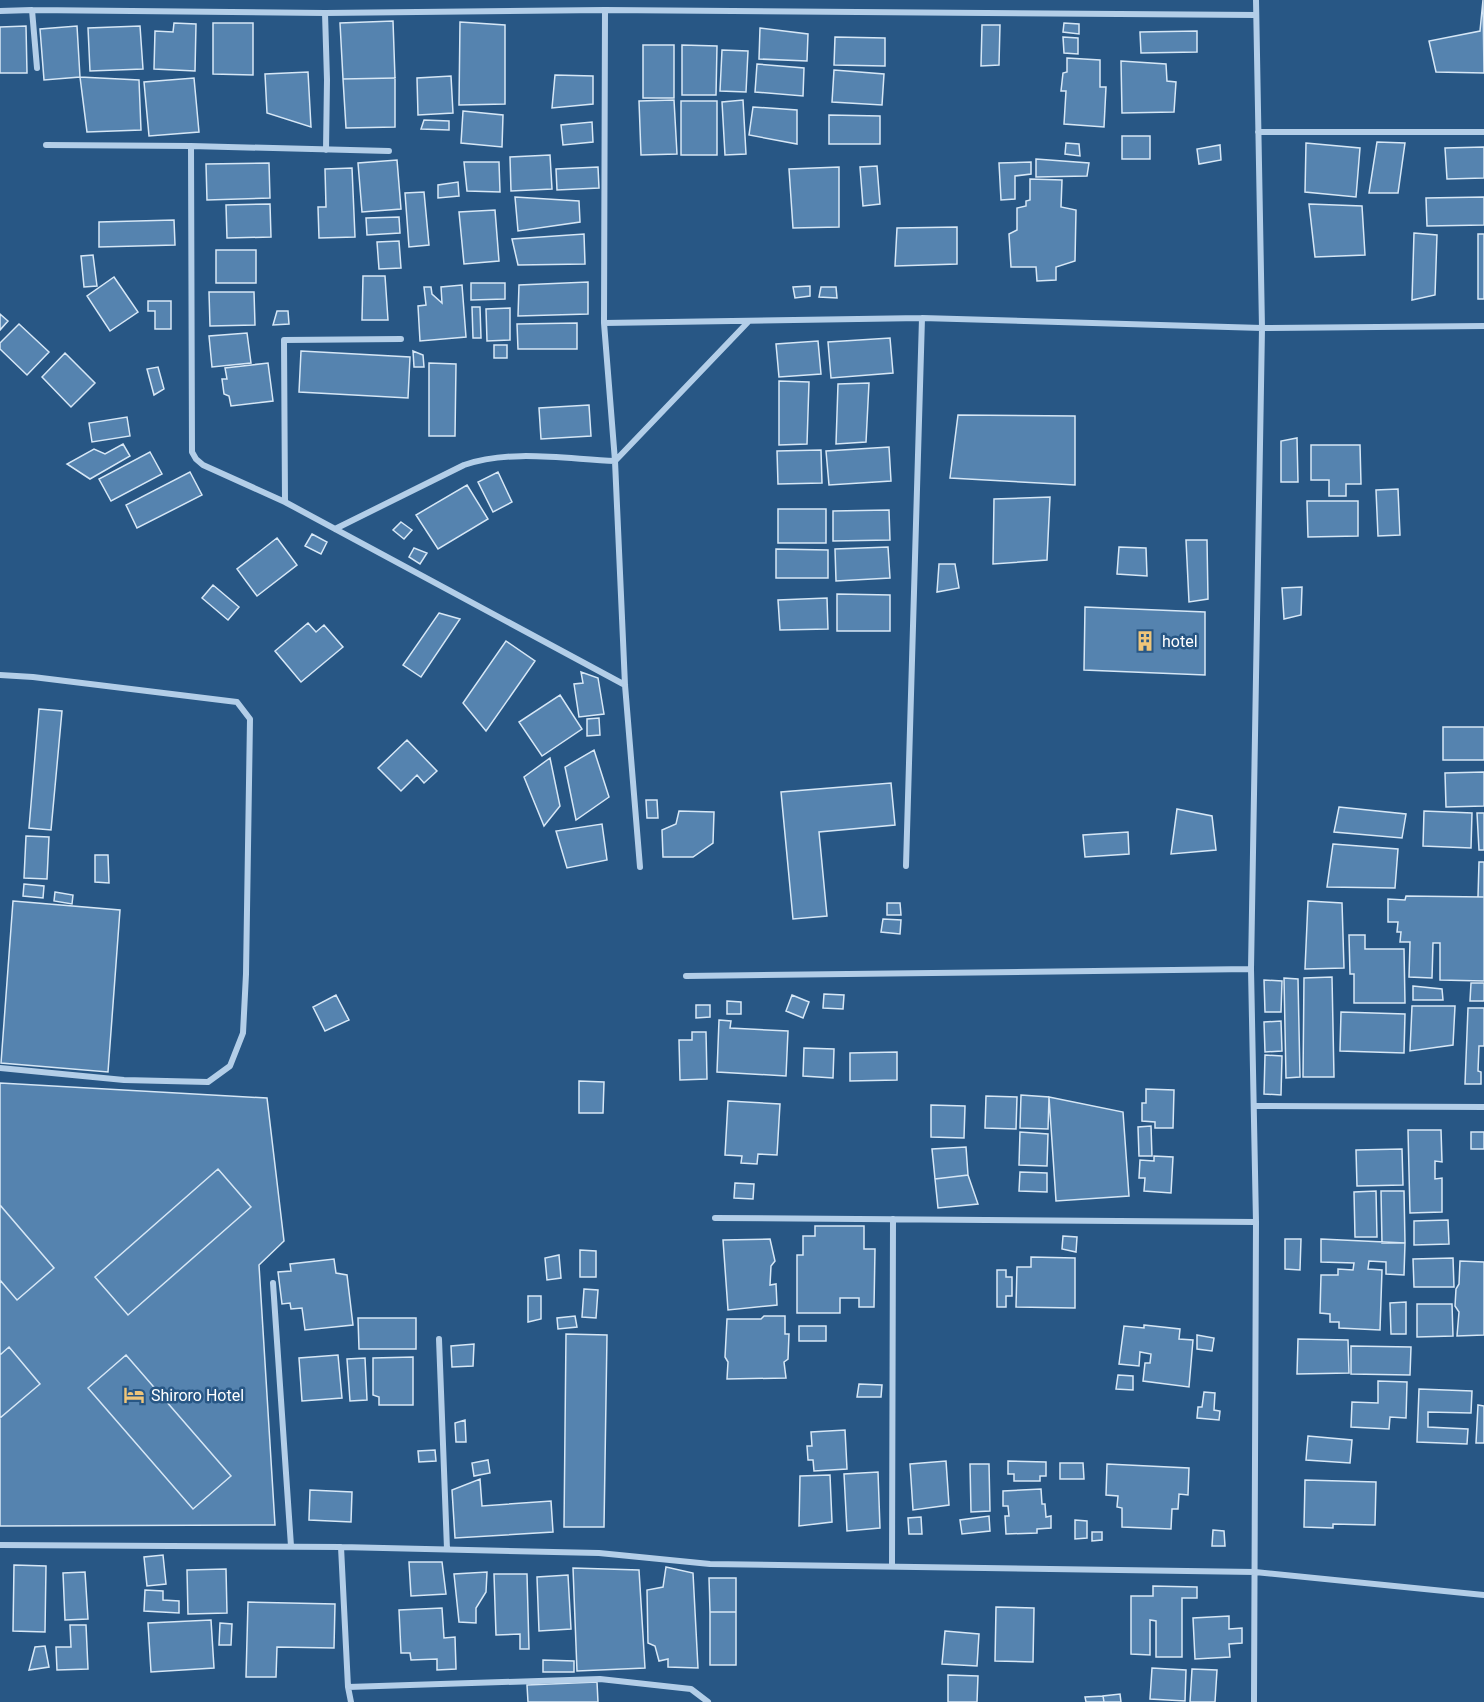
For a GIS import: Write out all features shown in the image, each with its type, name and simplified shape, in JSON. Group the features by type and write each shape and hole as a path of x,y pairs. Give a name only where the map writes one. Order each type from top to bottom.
{"street":[{"path":"1254,1702 1256,1222 1251,969 1262,328 1256,0"},
{"path":"32,10 36,68"},
{"path":"0,11 325,13 605,10 1256,15"},
{"path":"605,10 604,323 615,461 625,685 640,867"},
{"path":"325,13 326,150"},
{"path":"1258,132 1484,132"},
{"path":"46,145 389,151"},
{"path":"191,146 192,452 196,459 203,465 285,502 625,685"},
{"path":"604,323 922,318 1262,328 1484,326"},
{"path":"906,866 922,318"},
{"path":"335,529 464,465 483,459 507,456 615,461 749,321"},
{"path":"285,502 284,340 401,339"},
{"path":"0,675 237,702 250,719 243,1033 230,1066 208,1082 124,1080 0,1068"},
{"path":"686,976 1251,969"},
{"path":"1255,1106 1484,1107"},
{"path":"715,1218 1256,1222"},
{"path":"892,1219 892,1565"},
{"path":"273,1283 291,1546"},
{"path":"439,1339 447,1550"},
{"path":"0,1545 341,1546 599,1553 710,1564 1256,1572 1484,1595"},
{"path":"341,1546 348,1687 351,1702"},
{"path":"348,1687 600,1679 691,1689 708,1702"}],"building":[{"path":"1483,0 1484,73 1436,72 1429,41 1480,31"},
{"path":"393,21 395,78 343,79 340,23"},
{"path":"460,22 505,25 505,104 459,105"},
{"path":"174,23 196,24 195,71 154,69 155,31 173,32"},
{"path":"213,23 253,23 253,75 213,74"},
{"path":"1064,23 1079,24 1079,34 1063,32"},
{"path":"982,25 1000,25 999,65 981,66"},
{"path":"26,26 27,73 0,73 0,27"},
{"path":"77,26 80,77 44,80 40,29"},
{"path":"140,26 143,69 90,71 88,28"},
{"path":"760,28 808,34 807,61 759,59"},
{"path":"1197,31 1197,52 1141,53 1140,32"},
{"path":"835,37 885,38 885,66 834,65"},
{"path":"1063,37 1078,38 1078,54 1064,53"},
{"path":"643,45 674,45 674,98 643,98"},
{"path":"682,45 717,46 716,95 682,95"},
{"path":"722,50 748,51 746,92 720,91"},
{"path":"1067,58 1100,60 1100,87 1106,87 1104,127 1064,124 1066,91 1061,91 1063,73 1067,72"},
{"path":"1121,61 1166,64 1167,81 1176,82 1174,112 1122,113"},
{"path":"757,64 804,68 803,96 755,92"},
{"path":"834,70 884,74 882,105 832,102"},
{"path":"308,72 311,127 267,113 265,74"},
{"path":"555,75 593,76 593,104 552,108"},
{"path":"451,76 453,113 418,115 417,78"},
{"path":"80,77 139,80 141,130 87,132"},
{"path":"194,78 199,132 149,136 144,82"},
{"path":"395,78 395,127 346,128 343,79"},
{"path":"674,100 677,154 641,155 639,101"},
{"path":"743,100 746,154 725,155 722,102"},
{"path":"681,101 717,101 717,155 681,155"},
{"path":"753,107 797,110 797,144 749,135"},
{"path":"463,111 503,115 502,147 461,143"},
{"path":"829,115 880,116 880,144 829,144"},
{"path":"424,120 449,121 449,130 421,129"},
{"path":"592,122 593,142 563,145 561,125"},
{"path":"1122,136 1150,136 1150,159 1122,159"},
{"path":"1377,142 1405,143 1398,193 1369,193"},
{"path":"1066,143 1079,144 1080,156 1065,154"},
{"path":"1306,143 1360,148 1356,197 1305,192"},
{"path":"1220,145 1221,160 1199,164 1197,149"},
{"path":"1484,147 1484,178 1447,179 1445,148"},
{"path":"550,155 552,189 511,191 510,157"},
{"path":"1036,159 1089,163 1087,176 1036,177"},
{"path":"397,160 401,209 362,212 358,163"},
{"path":"464,162 499,162 500,192 467,191"},
{"path":"1031,162 1031,174 1015,176 1015,199 1001,200 999,163"},
{"path":"269,163 270,198 207,200 206,164"},
{"path":"877,166 880,204 863,206 860,167"},
{"path":"598,167 599,188 557,190 556,169"},
{"path":"839,167 839,227 793,228 789,169"},
{"path":"352,168 355,237 319,238 318,207 326,207 325,169"},
{"path":"1030,179 1062,180 1061,207 1076,210 1075,261 1056,267 1056,280 1037,281 1036,267 1011,267 1009,234 1017,230 1017,208 1026,206 1026,201 1030,200"},
{"path":"458,182 459,196 438,198 438,185"},
{"path":"424,192 429,245 409,247 405,193"},
{"path":"515,197 579,201 580,222 518,231"},
{"path":"1484,197 1484,225 1427,226 1426,198"},
{"path":"270,204 271,237 227,238 226,205"},
{"path":"1309,204 1362,206 1365,255 1315,257"},
{"path":"495,210 499,261 464,264 459,212"},
{"path":"399,217 400,233 367,235 366,218"},
{"path":"174,220 175,245 99,247 99,222"},
{"path":"957,227 957,264 895,266 897,228"},
{"path":"1414,233 1437,235 1435,295 1412,300"},
{"path":"584,234 585,264 518,265 512,239"},
{"path":"1478,234 1484,234 1484,299 1478,299"},
{"path":"399,241 401,268 379,269 377,242"},
{"path":"216,250 256,250 256,283 216,283"},
{"path":"93,255 97,286 84,287 81,256"},
{"path":"363,276 385,276 388,320 362,320"},
{"path":"114,277 138,312 110,331 87,296"},
{"path":"588,282 588,314 518,316 519,285"},
{"path":"471,283 505,283 505,299 471,300"},
{"path":"462,285 466,337 420,341 418,306 426,305 424,287 431,287 432,294 442,303 441,287"},
{"path":"810,286 810,296 795,298 793,287"},
{"path":"821,287 836,287 837,298 819,297"},
{"path":"209,292 254,292 255,325 210,326"},
{"path":"148,301 171,301 171,329 155,329 155,311 148,311"},
{"path":"472,307 480,307 481,338 473,338"},
{"path":"510,308 510,340 487,341 486,309"},
{"path":"277,311 288,311 289,324 273,325"},
{"path":"0,314 8,321 0,330"},
{"path":"577,323 577,349 518,349 517,324"},
{"path":"19,324 49,352 27,375 0,349 0,343"},
{"path":"247,333 251,363 212,367 209,336"},
{"path":"890,338 893,373 831,378 828,342"},
{"path":"818,341 821,374 779,377 776,344"},
{"path":"494,345 507,345 507,358 494,358"},
{"path":"301,351 410,357 408,398 299,392"},
{"path":"413,351 423,355 424,367 414,367"},
{"path":"65,353 95,383 71,407 42,377"},
{"path":"268,363 273,401 231,406 229,396 224,394 222,379 227,379 225,368"},
{"path":"429,363 456,364 455,436 429,436"},
{"path":"158,367 164,389 154,395 147,369"},
{"path":"779,381 809,382 807,444 779,445"},
{"path":"869,383 866,442 836,444 838,384"},
{"path":"589,405 591,436 541,439 539,408"},
{"path":"958,415 1075,416 1075,485 950,478"},
{"path":"127,417 130,436 92,442 89,423"},
{"path":"1297,438 1298,482 1281,482 1281,441"},
{"path":"123,444 130,456 90,479 67,464 94,449 105,454"},
{"path":"1311,445 1360,445 1361,484 1346,484 1346,496 1329,496 1329,480 1311,480"},
{"path":"889,447 891,481 829,485 826,451"},
{"path":"821,450 822,483 778,484 777,451"},
{"path":"150,452 162,474 111,501 99,479"},
{"path":"190,472 202,495 137,528 126,505"},
{"path":"498,472 512,502 493,512 478,482"},
{"path":"467,485 488,519 438,549 416,515"},
{"path":"1398,489 1400,535 1378,536 1376,490"},
{"path":"1050,497 1047,560 993,564 994,499"},
{"path":"1307,501 1358,501 1358,536 1308,537"},
{"path":"778,509 826,509 826,543 778,543"},
{"path":"889,510 890,540 833,541 833,511"},
{"path":"401,522 412,530 404,539 393,530"},
{"path":"312,534 327,542 321,554 305,546"},
{"path":"277,538 297,565 257,596 237,569"},
{"path":"1186,540 1207,540 1208,599 1189,602"},
{"path":"888,547 890,578 836,581 835,549"},
{"path":"1119,547 1146,548 1147,576 1117,574"},
{"path":"414,548 427,553 420,564 409,557"},
{"path":"776,549 828,550 828,578 776,578"},
{"path":"939,564 955,564 959,588 937,592"},
{"path":"213,585 239,607 228,620 202,598"},
{"path":"1302,587 1301,615 1284,619 1282,588"},
{"path":"837,594 890,595 890,631 837,631"},
{"path":"827,598 828,629 780,630 778,600"},
{"name":"hotel","path":"1085,607 1205,612 1205,675 1084,670"},
{"path":"439,613 460,619 421,677 403,665"},
{"path":"308,623 316,632 324,625 343,647 301,682 275,651"},
{"path":"506,641 535,661 486,731 463,703"},
{"path":"581,672 598,678 604,714 579,717 574,684 583,683"},
{"path":"560,695 582,729 542,756 519,722"},
{"path":"39,709 62,711 51,830 29,828"},
{"path":"599,718 600,735 587,736 587,719"},
{"path":"1443,727 1484,727 1484,760 1443,760"},
{"path":"407,740 437,771 424,783 417,775 401,791 378,768"},
{"path":"594,750 609,797 576,820 565,767"},
{"path":"550,758 560,806 544,826 524,777"},
{"path":"1484,772 1484,806 1446,807 1445,773"},
{"path":"891,783 895,825 819,832 827,916 793,919 781,792"},
{"path":"646,800 657,800 658,818 647,818"},
{"path":"1339,807 1406,814 1402,838 1334,832"},
{"path":"1177,809 1212,816 1216,850 1171,854"},
{"path":"679,811 714,812 713,843 693,857 663,857 662,830 676,824"},
{"path":"1424,811 1472,813 1471,848 1423,846"},
{"path":"1477,813 1484,813 1484,850 1479,850"},
{"path":"602,824 607,860 567,868 556,831"},
{"path":"1128,832 1129,854 1085,857 1083,835"},
{"path":"26,836 49,837 47,879 24,878"},
{"path":"1333,844 1398,849 1395,888 1327,887"},
{"path":"95,855 108,855 109,883 95,882"},
{"path":"1479,862 1484,862 1484,897 1478,897"},
{"path":"24,884 44,886 43,898 23,896"},
{"path":"55,892 73,895 72,904 54,901"},
{"path":"1406,896 1484,897 1484,981 1440,980 1440,943 1433,943 1432,978 1409,977 1410,942 1400,942 1401,932 1397,932 1398,922 1388,922 1388,899 1405,900"},
{"path":"13,901 120,910 108,1072 1,1063"},
{"path":"1308,901 1342,903 1344,968 1305,969"},
{"path":"887,903 900,903 901,915 887,915"},
{"path":"883,919 901,920 900,934 881,932"},
{"path":"1349,935 1365,935 1365,949 1404,949 1405,1003 1354,1003 1354,974 1350,974"},
{"path":"1332,977 1334,1077 1303,1077 1304,978"},
{"path":"1284,978 1298,979 1300,1077 1286,1078"},
{"path":"1264,980 1282,981 1281,1012 1265,1012"},
{"path":"1471,983 1484,983 1484,1001 1470,1001"},
{"path":"1413,986 1442,989 1443,1000 1413,1000"},
{"path":"824,994 844,995 843,1009 823,1008"},
{"path":"336,995 349,1020 325,1031 313,1007"},
{"path":"792,995 809,1002 803,1018 786,1011"},
{"path":"727,1001 741,1002 741,1014 727,1014"},
{"path":"696,1005 710,1005 710,1017 696,1018"},
{"path":"1412,1006 1455,1006 1453,1045 1410,1051"},
{"path":"1468,1008 1484,1008 1484,1046 1479,1046 1478,1071 1481,1072 1481,1084 1465,1084"},
{"path":"1341,1012 1405,1014 1404,1053 1340,1051"},
{"path":"719,1020 731,1021 730,1028 788,1031 786,1076 717,1072"},
{"path":"1281,1021 1282,1051 1265,1052 1264,1022"},
{"path":"692,1032 706,1032 707,1079 680,1080 679,1040 692,1040"},
{"path":"804,1048 834,1049 833,1078 803,1076"},
{"path":"897,1052 897,1080 850,1081 850,1053"},
{"path":"1265,1055 1282,1056 1281,1095 1264,1094"},
{"path":"579,1081 604,1082 603,1113 579,1113"},
{"name":"Shiroro Hotel","path":"0,1083 267,1098 284,1241 259,1265 275,1525 0,1526"},
{"path":"1146,1089 1174,1090 1173,1128 1155,1128 1155,1122 1142,1121 1142,1103 1146,1103"},
{"path":"1021,1095 1049,1097 1048,1129 1020,1128"},
{"path":"986,1096 1017,1097 1016,1129 985,1128"},
{"path":"1049,1097 1123,1112 1129,1196 1056,1201"},
{"path":"728,1101 780,1104 777,1155 758,1154 757,1164 741,1163 742,1156 725,1155"},
{"path":"931,1105 965,1106 964,1138 931,1137"},
{"path":"1151,1126 1152,1156 1139,1156 1138,1127"},
{"path":"1408,1130 1441,1130 1442,1162 1435,1161 1435,1179 1442,1178 1442,1212 1410,1213"},
{"path":"1020,1132 1048,1134 1047,1166 1019,1165"},
{"path":"1471,1132 1484,1132 1484,1149 1471,1149"},
{"path":"966,1147 968,1175 935,1179 932,1149"},
{"path":"1402,1149 1403,1185 1357,1186 1356,1150"},
{"path":"1154,1156 1173,1157 1171,1193 1144,1191 1145,1178 1139,1178 1140,1160 1154,1161"},
{"path":"218,1169 251,1207 128,1315 95,1277"},
{"path":"1020,1172 1047,1173 1047,1192 1019,1191"},
{"path":"968,1175 978,1204 938,1208 935,1179"},
{"path":"735,1183 754,1184 753,1199 734,1198"},
{"path":"1376,1191 1377,1237 1355,1237 1354,1192"},
{"path":"1381,1191 1404,1191 1405,1243 1382,1243"},
{"path":"0,1205 54,1268 17,1300 0,1280"},
{"path":"1448,1220 1449,1244 1414,1245 1414,1221"},
{"path":"815,1226 864,1226 864,1249 875,1249 874,1307 859,1307 859,1298 840,1298 840,1313 797,1313 797,1255 803,1255 803,1236 815,1236"},
{"path":"1063,1236 1077,1237 1076,1252 1062,1249"},
{"path":"770,1239 775,1261 771,1266 770,1285 776,1284 777,1305 728,1310 723,1240"},
{"path":"1285,1239 1301,1239 1300,1270 1285,1269"},
{"path":"1321,1239 1405,1243 1404,1275 1386,1274 1386,1262 1369,1261 1368,1269 1382,1270 1380,1330 1339,1328 1339,1322 1330,1322 1330,1314 1320,1313 1321,1275 1338,1275 1338,1269 1353,1270 1354,1263 1321,1262"},
{"path":"580,1250 596,1251 596,1277 580,1277"},
{"path":"559,1255 561,1278 547,1280 545,1258"},
{"path":"1031,1257 1075,1258 1075,1308 1016,1307 1017,1267 1031,1267"},
{"path":"1453,1258 1454,1287 1414,1287 1413,1259"},
{"path":"334,1259 336,1273 347,1275 353,1325 305,1330 302,1308 291,1309 290,1303 282,1304 278,1272 291,1271 290,1264"},
{"path":"1460,1261 1484,1262 1484,1335 1457,1336 1459,1312 1455,1306"},
{"path":"997,1270 1006,1270 1006,1277 1012,1277 1012,1296 1006,1296 1006,1307 997,1307"},
{"path":"584,1289 598,1290 596,1318 582,1317"},
{"path":"528,1296 541,1296 541,1319 528,1322"},
{"path":"1406,1302 1406,1334 1391,1334 1390,1303"},
{"path":"1417,1304 1452,1304 1453,1336 1417,1337"},
{"path":"575,1316 577,1327 558,1329 557,1318"},
{"path":"764,1316 785,1316 785,1334 789,1334 788,1359 784,1362 786,1378 727,1379 728,1362 725,1357 727,1319 761,1319"},
{"path":"358,1318 416,1318 416,1349 359,1349"},
{"path":"1144,1325 1180,1329 1179,1339 1193,1340 1189,1387 1143,1381 1145,1363 1150,1363 1151,1354 1140,1352 1139,1366 1119,1364 1124,1326 1144,1328"},
{"path":"799,1326 826,1326 826,1341 799,1341"},
{"path":"566,1334 607,1335 604,1527 564,1527"},
{"path":"1197,1335 1214,1338 1212,1351 1197,1349"},
{"path":"1298,1339 1348,1340 1349,1373 1297,1374"},
{"path":"474,1344 473,1366 452,1367 451,1346"},
{"path":"1351,1346 1411,1347 1410,1375 1351,1374"},
{"path":"9,1347 40,1384 0,1418 0,1355"},
{"path":"126,1355 231,1476 193,1509 88,1388"},
{"path":"338,1355 342,1398 302,1401 299,1358"},
{"path":"413,1357 413,1405 379,1405 379,1397 373,1395 373,1358"},
{"path":"365,1358 367,1400 350,1401 347,1359"},
{"path":"1118,1375 1133,1376 1133,1390 1116,1389"},
{"path":"1378,1381 1407,1382 1406,1418 1390,1417 1389,1429 1351,1427 1352,1402 1378,1403"},
{"path":"859,1384 882,1385 881,1397 857,1397"},
{"path":"1419,1389 1472,1391 1471,1413 1428,1412 1428,1427 1468,1429 1467,1444 1417,1442"},
{"path":"1204,1392 1215,1393 1214,1410 1220,1411 1219,1420 1197,1418 1198,1407 1202,1407"},
{"path":"1478,1405 1484,1406 1484,1443 1476,1443"},
{"path":"465,1420 466,1442 456,1442 455,1423"},
{"path":"845,1430 847,1469 814,1471 813,1460 808,1460 807,1446 812,1446 811,1432"},
{"path":"1308,1436 1352,1440 1350,1463 1306,1460"},
{"path":"435,1450 436,1461 419,1462 418,1451"},
{"path":"488,1460 490,1473 474,1476 472,1463"},
{"path":"946,1461 949,1505 913,1510 910,1464"},
{"path":"1008,1461 1046,1462 1046,1476 1040,1476 1040,1481 1014,1481 1014,1474 1008,1474"},
{"path":"1060,1463 1083,1463 1084,1479 1060,1479"},
{"path":"970,1464 989,1464 990,1511 971,1512"},
{"path":"1107,1464 1189,1468 1188,1495 1179,1494 1178,1509 1172,1509 1171,1529 1122,1527 1122,1508 1117,1507 1118,1496 1106,1495"},
{"path":"878,1472 880,1528 847,1531 844,1474"},
{"path":"830,1475 832,1522 799,1526 800,1476"},
{"path":"480,1479 482,1506 551,1501 553,1532 455,1538 452,1490"},
{"path":"1305,1480 1376,1482 1375,1525 1333,1524 1333,1528 1304,1527"},
{"path":"1041,1489 1046,1517 1051,1516 1051,1528 1037,1529 1037,1533 1006,1534 1005,1516 1009,1516 1008,1506 1003,1506 1003,1491"},
{"path":"310,1490 352,1492 351,1522 309,1520"},
{"path":"989,1516 990,1531 962,1534 960,1520"},
{"path":"921,1517 922,1534 909,1534 908,1518"},
{"path":"1075,1520 1087,1521 1087,1538 1075,1539"},
{"path":"1213,1530 1224,1531 1225,1546 1212,1546"},
{"path":"1092,1532 1102,1532 1102,1540 1092,1541"},
{"path":"163,1555 166,1584 147,1586 144,1557"},
{"path":"409,1562 442,1562 446,1594 411,1596"},
{"path":"14,1565 46,1566 45,1632 13,1631"},
{"path":"666,1567 693,1573 698,1668 668,1667 668,1659 659,1661 655,1646 648,1643 647,1590 663,1587"},
{"path":"573,1568 639,1570 645,1668 577,1671"},
{"path":"226,1569 227,1613 188,1614 187,1570"},
{"path":"85,1572 88,1619 65,1620 63,1573"},
{"path":"487,1572 486,1592 476,1608 476,1623 459,1622 454,1574"},
{"path":"494,1574 527,1574 529,1649 520,1649 520,1634 496,1635"},
{"path":"568,1575 571,1629 539,1631 537,1577"},
{"path":"709,1578 736,1578 736,1612 710,1612"},
{"path":"1153,1586 1197,1587 1197,1598 1182,1598 1182,1657 1156,1657 1156,1621 1150,1620 1150,1655 1131,1654 1131,1596 1153,1596"},
{"path":"145,1590 163,1591 163,1600 179,1601 179,1613 144,1611"},
{"path":"248,1602 335,1604 334,1648 277,1647 276,1677 246,1677"},
{"path":"996,1607 1034,1608 1033,1662 995,1661"},
{"path":"442,1608 444,1638 455,1637 456,1669 437,1670 437,1659 411,1660 410,1653 401,1653 399,1610"},
{"path":"710,1612 736,1612 736,1665 710,1665"},
{"path":"1229,1616 1229,1629 1242,1628 1242,1643 1229,1644 1230,1657 1195,1659 1193,1618"},
{"path":"211,1620 214,1668 151,1672 148,1623"},
{"path":"220,1623 232,1624 231,1645 219,1645"},
{"path":"70,1625 86,1625 88,1669 57,1670 56,1647 71,1647"},
{"path":"945,1631 979,1634 977,1666 942,1664"},
{"path":"45,1646 49,1667 29,1670 35,1647"},
{"path":"543,1660 574,1661 574,1672 543,1672"},
{"path":"1152,1668 1186,1670 1185,1701 1150,1699"},
{"path":"1192,1669 1217,1670 1215,1702 1190,1702"},
{"path":"948,1675 978,1676 977,1702 948,1702"},
{"path":"597,1682 598,1702 528,1702 527,1685"},
{"path":"1120,1694 1121,1702 1104,1702 1103,1696"},
{"path":"1103,1696 1104,1702 1086,1702 1085,1697"}],"place":[{"name":"hotel","path":"1145,641"},
{"name":"Shiroro Hotel","path":"134,1395"}]}
